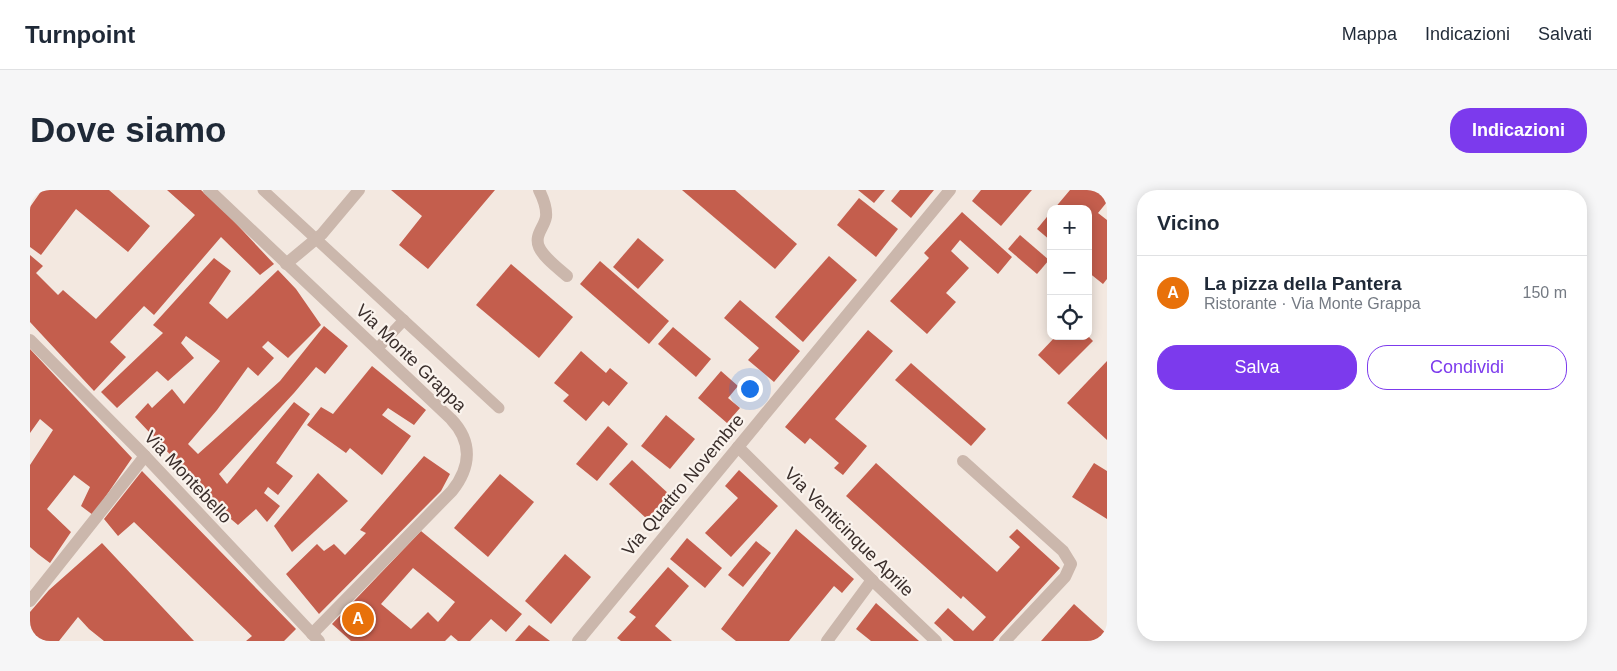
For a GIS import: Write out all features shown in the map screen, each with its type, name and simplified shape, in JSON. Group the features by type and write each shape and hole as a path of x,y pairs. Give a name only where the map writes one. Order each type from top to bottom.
{"street":[{"name":"Via Monte Grappa","path":"209,190 455,423 464,439 467,461 461,478 452,492 315,637"},
{"path":"286,264 316,239 359,190"},
{"path":"539,190 546,212 545,222 538,234 539,247 543,254 567,276"},
{"name":"Via Quattro Novembre","path":"578,641 950,190"},
{"name":"Via Montebello","path":"30,340 144,456 315,637"},
{"name":"Via Venticinque Aprile","path":"738,447 936,641"},
{"path":"30,601 144,456"},
{"path":"963,460 1063,551 1070,564 1066,577 1005,641"},
{"path":"827,641 872,580"}],"lane":[{"path":"263,190 499,408"},
{"path":"377,349 404,320"}],"building":[{"path":"42,190 109,190 150,226 128,252 76,209 41,255 30,247 30,207"},
{"path":"167,190 201,190 229,216 274,264 260,275 221,237 154,315 144,306 110,342 126,357 94,391 30,322 30,255 43,266 36,273 58,295 63,290 96,319 195,215"},
{"path":"391,190 495,190 428,269 399,245 422,216"},
{"path":"682,190 735,190 797,244 775,269"},
{"path":"858,190 885,190 874,203"},
{"path":"900,190 934,190 911,218 891,201"},
{"path":"981,190 1032,190 1001,226 972,201"},
{"path":"1070,190 1107,190 1107,202 1098,213 1107,220 1107,279 1103,284 1092,275 1092,205 1057,205"},
{"path":"859,198 898,229 876,257 837,225"},
{"path":"962,212 1012,257 998,274 960,240 951,251 969,268 946,293 956,302 927,334 890,301 929,258 924,253"},
{"path":"1047,217 1047,238 1037,229"},
{"path":"1020,235 1047,258 1047,262 1037,274 1008,249"},
{"path":"638,238 664,260 638,289 613,267"},
{"path":"829,256 857,280 803,342 775,317"},
{"path":"214,258 231,271 209,303 227,319 278,270 296,289 321,325 288,358 268,341 262,347 274,358 258,376 248,367 217,410 188,444 198,454 280,381 324,326 348,346 325,374 316,367 219,474 227,484 294,402 310,414 276,463 293,476 278,495 268,487 264,493 280,506 267,522 256,509 238,525 213,504 207,494 135,417 148,403 152,408 172,389 184,404 220,361 186,336 181,343 194,358 168,381 157,371 117,408 101,392 163,333 153,325"},
{"path":"600,261 669,321 649,344 580,284"},
{"path":"511,264 573,317 539,358 476,305"},
{"path":"740,300 800,351 774,382 748,360 759,348 724,318"},
{"path":"673,327 711,359 696,377 658,344"},
{"path":"868,330 893,351 835,419 867,446 843,475 834,468 839,463 810,438 805,444 785,427"},
{"path":"1052,340 1093,341 1059,375 1038,355"},
{"path":"30,349 132,458 93,515 81,506 90,487 74,475 47,509 71,532 50,563 30,547 30,465 53,430 40,419 30,433"},
{"path":"581,351 606,373 610,368 628,383 609,406 603,401 586,421 563,401 569,395 554,383"},
{"path":"1107,361 1107,440 1067,403"},
{"path":"911,363 986,429 971,446 895,380"},
{"path":"372,366 426,410 414,425 388,408 382,415 411,436 382,475 350,448 346,453 307,425 321,407 333,414"},
{"path":"721,371 738,386 728,398 740,408 727,423 698,398"},
{"path":"666,415 695,439 670,469 641,446"},
{"path":"608,426 628,444 597,481 576,464"},
{"path":"424,456 450,474 441,491 319,614 286,574 317,544 324,551 334,544 345,555 366,533 360,530"},
{"path":"632,460 670,495 647,519 609,484"},
{"path":"876,463 997,572 1020,547 1009,537 1017,529 1060,568 993,641 954,641 934,623 948,608 973,631 986,617 963,596 961,599 846,496"},
{"path":"1094,463 1107,471 1107,519 1072,497"},
{"path":"739,470 778,506 731,557 705,533 738,498 725,486"},
{"path":"142,471 296,629 284,641 246,641 252,636 134,522 118,536 104,519"},
{"path":"318,473 348,501 292,552 274,526"},
{"path":"500,474 534,502 488,557 454,528"},
{"path":"796,529 854,579 842,593 834,586 789,641 736,641 721,629"},
{"path":"421,531 522,614 506,632 491,619 470,641 458,641 451,635 445,641 351,641 332,624","holes":["413,568 455,602 438,622 428,612 411,629 381,604"]},
{"path":"687,538 722,568 705,588 670,559"},
{"path":"756,541 771,553 743,587 728,575"},
{"path":"102,543 194,641 104,641 78,617 59,641 30,641 30,612 49,590"},
{"path":"565,554 591,577 551,624 525,601"},
{"path":"668,567 689,586 655,626 672,641 621,641 617,638 636,617 629,612"},
{"path":"876,603 919,641 871,641 856,629"},
{"path":"1074,604 1107,634 1107,641 1041,641"},
{"path":"529,625 550,641 515,641"}],"place":[{"name":"La pizza della Pantera","path":"358,619"}]}
